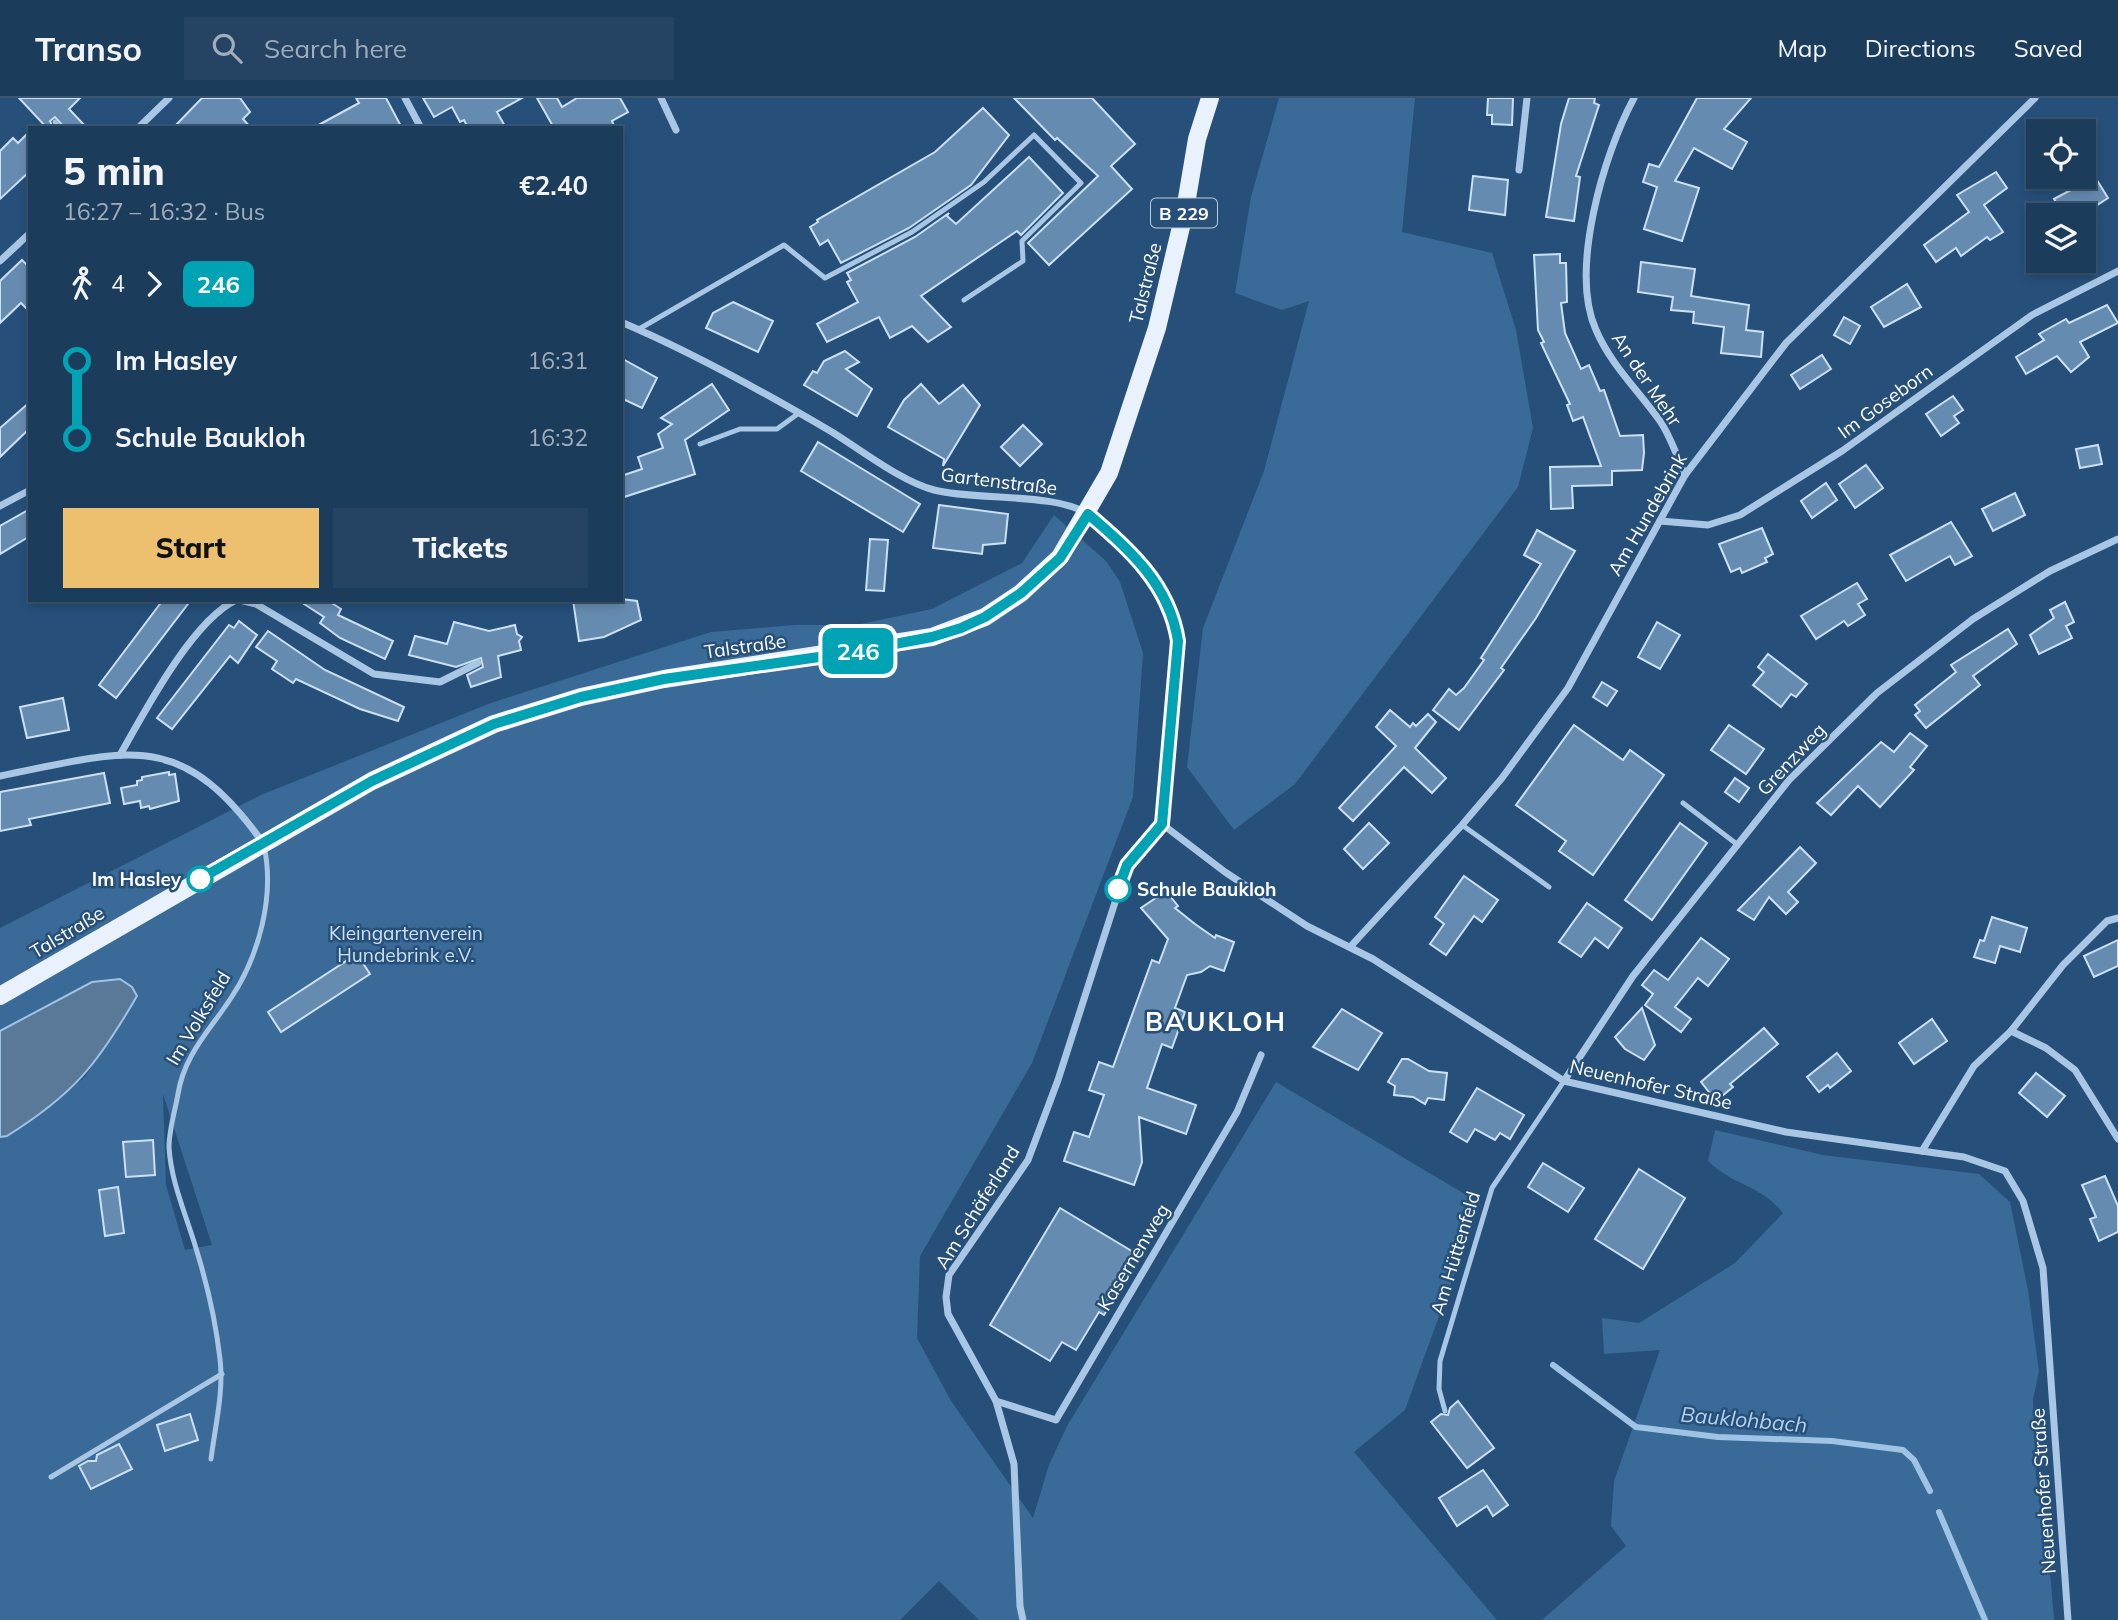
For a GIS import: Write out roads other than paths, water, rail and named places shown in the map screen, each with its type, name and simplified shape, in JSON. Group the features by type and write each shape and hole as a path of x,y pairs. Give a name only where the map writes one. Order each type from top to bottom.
{"main road":[{"name":"Talstraße","path":"0,996 372,781 506,720 581,697 664,679 847,653 932,637 985,617 1021,593 1060,558 1088,514 1119,448 1157,328 1185,210 1197,139 1210,98"}],"street":[{"path":"140,126 169,98"},
{"path":"405,98 420,126"},
{"path":"661,98 676,131"},
{"path":"1519,170 1527,98"},
{"name":"An der Mehr","path":"1634,98 1597,188 1587,272 1590,303 1595,328 1616,366 1661,423 1685,475"},
{"name":"Am Hundebrink","path":"1351,946 1502,778 1568,688 1685,475 1786,343 2035,98"},
{"path":"0,261 28,235"},
{"name":"Im Goseborn","path":"1660,521 1708,525 1740,515 1843,451 2032,315 2118,271"},
{"name":"Gartenstraße","path":"623,323 699,358 932,490 1063,504 1088,514"},
{"path":"0,506 28,491"},
{"path":"1088,514 1121,542 1150,573 1172,612 1176,627 1178,659 1162,824"},
{"name":"Grenzweg","path":"1564,1082 1633,976 1789,780 1877,693 1973,619 2050,571 2118,539"},
{"path":"120,755 147,705 206,623 220,608 234,602"},
{"path":"247,602 256,604 374,674 440,682 478,663"},
{"path":"0,776 120,755 148,754 174,760 203,776 238,807 264,843"},
{"name":"Neuenhofer Straße","path":"1162,824 1225,872 1307,926 1351,946 1564,1082 1786,1132 1964,1157 2005,1171 2024,1201 2043,1268 2068,1620"},
{"name":"Am Schäferland","path":"1023,1620 1020,1606 1014,1464 996,1401 948,1314 946,1297 949,1275 1028,1160 1058,1080 1127,865 1162,824"},
{"path":"1922,1151 1974,1066 2011,1031 2063,965 2107,920 2118,918"},
{"path":"2011,1031 2046,1048 2075,1070 2118,1139"},
{"name":"Kasernenweg","path":"996,1401 1056,1420 1237,1112 1261,1055"}],"lane":[{"path":"55,122 58,126"},
{"path":"639,330 784,245 825,278 912,232 984,182 1034,135 1081,183 1022,241 1023,261 964,300"},
{"path":"701,444 740,429 777,429 799,413"},
{"path":"1683,803 1738,845"},
{"path":"1462,825 1549,887"},
{"name":"Im Volksfeld","path":"211,1459 222,1374 212,1312 198,1254 177,1189 169,1146 180,1077 200,1038 232,997 256,950 268,890 268,865 264,843"},
{"name":"Am Hüttenfeld","path":"1445,1411 1439,1389 1440,1361 1492,1188 1564,1082"},
{"path":"51,1477 222,1374"}],"waterway":[{"name":"Bauklohbach","path":"1553,1365 1636,1427 1718,1437 1832,1441 1903,1450 1914,1460 1930,1491"},
{"name":"Bauklohbach","path":"1939,1512 1985,1620"}],"place":[{"name":"Im Hasley","path":"200,879"},
{"name":"Schule Baukloh","path":"1118,889"}],"district":[{"name":"BAUKLOH","path":"1216,1021"}],"park label":[{"name":"Kleingartenverein Hundebrink e.V.","path":"406,944"}]}
